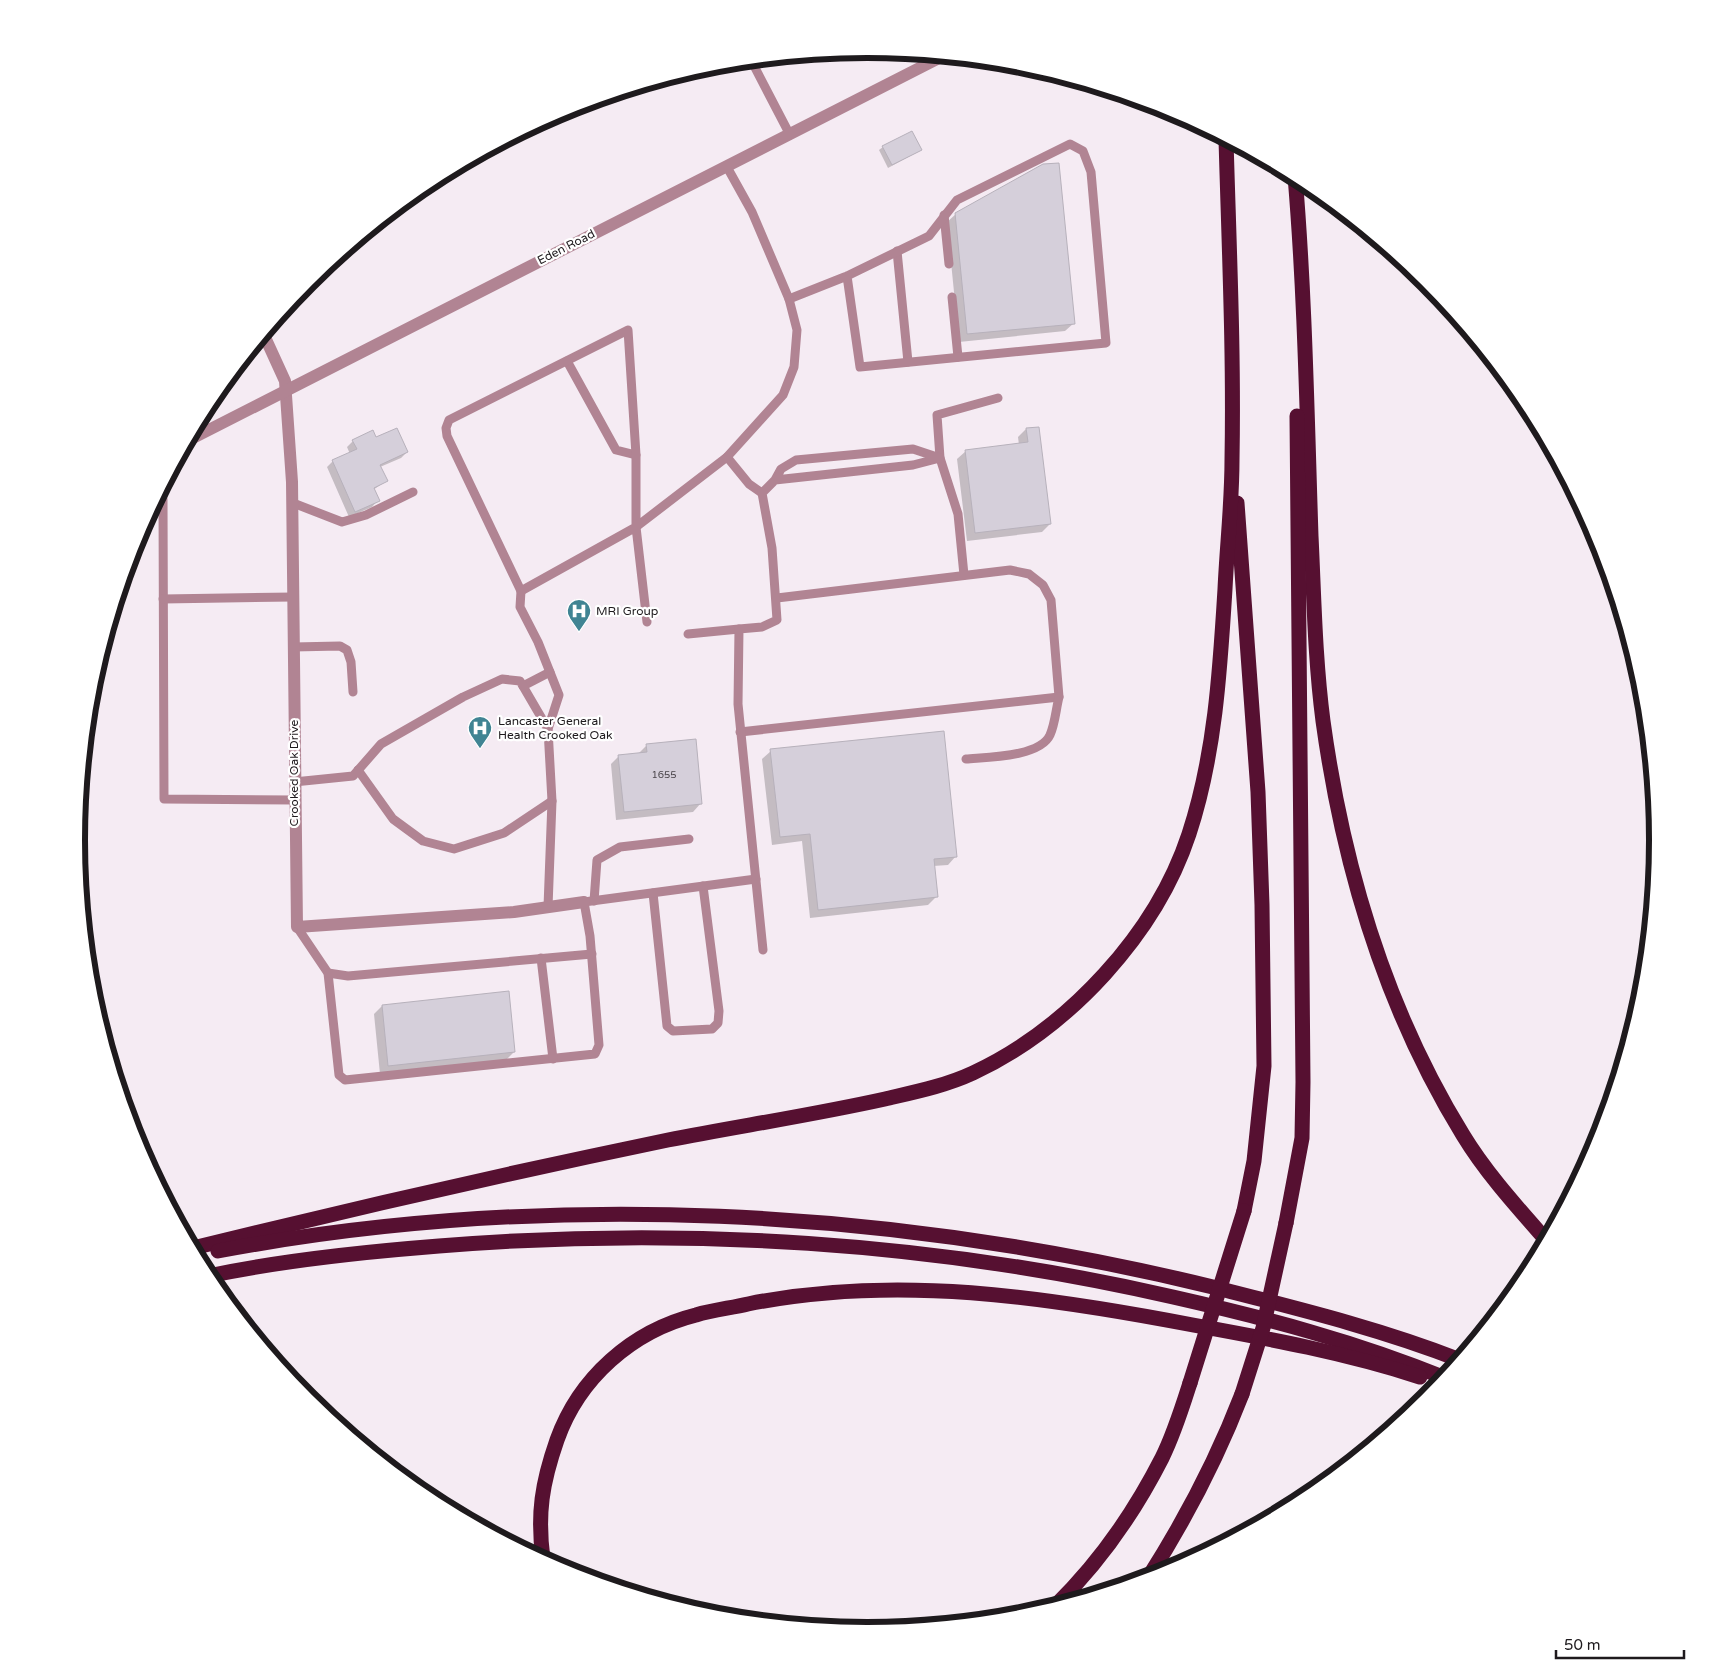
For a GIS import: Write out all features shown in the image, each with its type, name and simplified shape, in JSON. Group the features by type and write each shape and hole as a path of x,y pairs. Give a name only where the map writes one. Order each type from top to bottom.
{"highway":[{"path":"199,1246 327,1215 651,1144 858,1105 929,1088 972,1074 1035,1037 1088,991 1120,957 1153,915 1177,866 1190,832 1209,755 1214,720 1221,648 1232,462 1226,144"},
{"path":"1154,1568 1191,1506 1227,1433 1242,1394 1263,1328 1302,1138 1294,184"},
{"path":"1294,184 1316,642 1323,719 1335,796 1349,858 1360,900 1391,991 1444,1101 1464,1137 1519,1209 1543,1236"},
{"path":"1062,1598 1094,1563 1142,1494 1163,1456 1190,1383 1244,1211 1254,1161 1264,1066 1262,905 1258,792 1242,540 1232,462"},
{"path":"204,1254 271,1242 371,1229 552,1215 613,1214 834,1223 964,1238 1129,1266 1327,1315 1415,1342 1454,1358"},
{"path":"217,1275 320,1258 470,1243 628,1237 798,1243 973,1261 1119,1284 1232,1310 1332,1337 1392,1356 1438,1375"},
{"path":"542,1551 539,1517 550,1459 567,1414 590,1380 613,1357 634,1342 674,1322 695,1315 778,1298 850,1290 906,1289 995,1294 1119,1311 1296,1344 1372,1362 1432,1381"}],"street":[{"name":"Eden Road","path":"199,435 286,388 727,167 934,60"},
{"name":"Crooked Oak Drive","path":"267,340 280,366 286,388 292,502 294,800 297,927"},
{"path":"297,927 412,921 548,908 589,902"}],"lane":[{"path":"754,66 790,135"},
{"path":"789,299 847,276 929,236 957,200 1070,144 1083,151 1091,172 1106,343 860,367 847,276"},
{"path":"521,591 636,527 727,457 783,394 794,367 796,330 789,299 752,212 727,167"},
{"path":"944,215 949,264"},
{"path":"898,251 908,362"},
{"path":"952,298 958,357"},
{"path":"548,908 552,800 548,729 559,695 538,642 520,608 521,591 448,436 446,428 449,420 628,330 636,455 636,527 647,622"},
{"path":"567,361 616,450 636,455"},
{"path":"964,575 958,514 940,458 937,430 939,413 998,398"},
{"path":"762,493 775,480 781,469 796,460 913,449 940,458"},
{"path":"688,634 762,626 777,620 777,598 772,548 762,493 749,484 727,457"},
{"path":"775,480 913,465 940,458"},
{"path":"292,502 342,522 366,515 413,492"},
{"path":"163,501 164,799 294,800"},
{"path":"777,598 1010,570 1029,574 1042,585 1051,600 1059,697 1049,738 1037,747 1018,754 966,759"},
{"path":"163,599 293,597"},
{"path":"739,629 738,704 740,732 763,950"},
{"path":"294,647 340,646 347,650 352,662 353,692"},
{"path":"523,686 550,672"},
{"path":"294,782 353,776 381,744 502,679 520,681 548,729"},
{"path":"740,732 1059,697"},
{"path":"358,770 393,819 423,841 454,849 504,833 552,800"},
{"path":"297,927 328,973 339,1075 345,1080 595,1054 600,1044 589,902 597,860 620,847 689,839"},
{"path":"589,902 756,878"},
{"path":"653,893 668,1026 672,1031 712,1029 718,1023 719,1011 703,886"},
{"path":"328,973 348,976 592,954"},
{"path":"542,958 553,1058"}],"building":[{"path":"912,131 922,150 892,165 882,146"},
{"path":"1059,163 1075,324 967,334 955,213 1043,164"},
{"path":"1039,427 1051,524 975,533 965,450 1028,442 1026,428"},
{"path":"397,428 408,452 380,465 388,481 374,488 380,501 355,512 332,460 357,449 352,440 373,430 376,437"},
{"path":"944,731 957,857 934,859 938,897 818,910 810,834 780,837 770,749"},
{"path":"696,739 702,804 624,812 618,755 647,752 646,744"},
{"path":"509,991 515,1052 388,1066 382,1005"}],"place":[{"name":"MRI Group","path":"579,632"},
{"name":"Lancaster General Health Crooked Oak","path":"480,749"}]}
